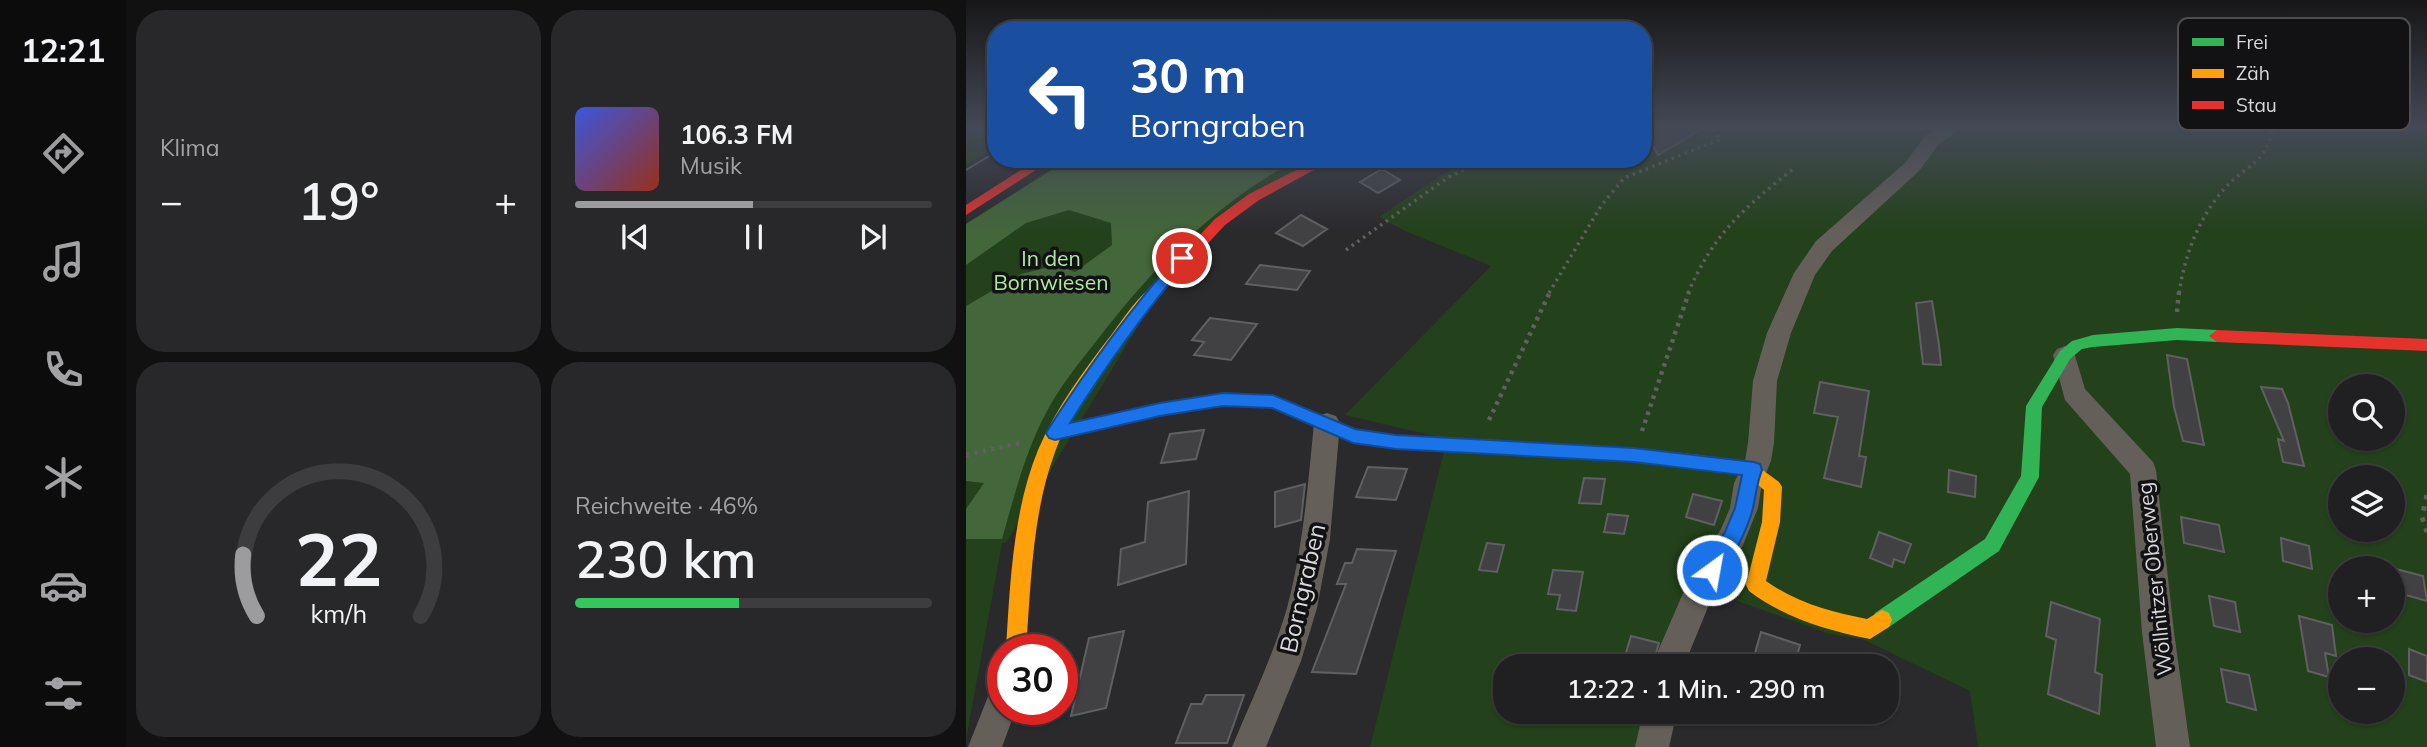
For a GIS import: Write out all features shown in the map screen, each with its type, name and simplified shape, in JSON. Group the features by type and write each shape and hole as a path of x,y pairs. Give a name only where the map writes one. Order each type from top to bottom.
{"street":[{"path":"1673,654 1701,587 1733,536 1744,508 1748,483 1761,443 1765,381 1779,333 1805,274 1824,246 1916,162"},
{"path":"966,211 1033,168"},
{"path":"1017,634 1026,538 1040,468 1055,433 1097,367 1144,303 1182,258 1220,222 1254,197 1310,168"},
{"path":"1055,433 1160,409 1223,400 1273,401 1353,436 1396,442 1634,455 1754,470 1773,487 1773,509 1767,540 1756,568 1756,585 1767,596 1831,622 1870,629 1912,597 1992,545 2029,477 2034,406 2065,355 2077,345 2093,341 2178,334 2427,345"},
{"name":"Wöllnitzer Oberweg","path":"2065,355 2074,393 2143,470 2158,632 2173,747"},
{"name":"Borngraben","path":"1249,747 1281,675 1303,606 1318,526 1327,423"},
{"path":"1652,747 1657,724"},
{"path":"985,747 994,725"}],"path":[{"path":"2178,334 2179,286 2189,241 2227,185 2249,170 2255,162"},
{"path":"1346,250 1447,178 1467,168"},
{"path":"1479,447 1501,392 1555,281 1601,206 1624,178 1649,168"},
{"path":"1634,455 1686,302 1706,254 1734,218 1793,169"},
{"path":"966,455 1055,433"},
{"path":"2427,495 2422,517 2427,532"}],"green space":[{"path":"1652,162 2427,162 2427,747 1978,747 1970,691 1899,657 1899,654 1893,654 1862,639 1829,634 1696,586 1667,654 1493,654 1493,724 1649,724 1645,747 1370,747 1447,439 1345,415 1491,266 1405,231 1379,217 1456,168 1652,168"},
{"name":"In den Bornwiesen","path":"1053,168 1306,168 1183,253 1006,543 1002,543 966,740 966,223"},
{"name":"In den Bornwiesen","path":"1055,168 1282,168 1240,195 1188,238 1141,286 1077,366 1051,403 1039,428 1026,459 1002,539 966,539 966,509 984,483 966,481 966,306 1021,274 1057,265 1075,272 1112,245 1111,223 1069,210 1026,223 966,265 966,224"}],"building":[{"path":"1382,169 1400,180 1378,193 1360,182"},
{"path":"1301,215 1327,229 1303,246 1276,233"},
{"path":"1260,265 1310,271 1297,290 1246,284"},
{"path":"1932,301 1941,365 1923,364 1916,303"},
{"path":"1210,318 1257,324 1231,360 1194,355 1204,342 1192,340"},
{"path":"2167,355 2187,359 2204,445 2183,441 2174,407"},
{"path":"1820,382 1869,391 1859,456 1866,457 1861,487 1824,478 1838,417 1814,413"},
{"path":"2261,387 2282,389 2304,466 2283,462 2278,439 2284,441"},
{"path":"1204,430 1196,459 1161,463 1170,434"},
{"path":"1368,467 1407,469 1396,500 1356,497"},
{"path":"1949,470 1976,476 1975,497 1948,492"},
{"path":"1584,478 1605,479 1601,504 1579,503"},
{"path":"1305,484 1301,520 1275,527 1275,492"},
{"path":"1189,491 1186,564 1118,585 1121,549 1145,542 1148,502"},
{"path":"1693,494 1722,501 1714,525 1686,517"},
{"path":"1608,514 1628,516 1624,534 1604,532"},
{"path":"2181,517 2219,525 2224,552 2184,543"},
{"path":"1879,532 1911,544 1904,563 1894,559 1892,567 1870,558"},
{"path":"2281,538 2309,546 2312,569 2283,561"},
{"path":"1487,543 1504,545 1497,572 1479,570"},
{"path":"1357,549 1396,551 1356,674 1312,672 1346,584 1337,584 1345,563 1352,563"},
{"path":"1553,570 1583,572 1576,611 1557,609 1560,595 1548,594"},
{"path":"2405,571 2423,576 2427,601 2405,595"},
{"path":"2209,596 2235,602 2240,632 2214,626"},
{"path":"2051,602 2100,619 2095,672 2102,675 2099,714 2048,694 2056,640 2046,636"},
{"path":"2299,616 2328,624 2328,633 2333,633 2335,647 2328,647 2328,654 2325,653 2328,677 2308,671"},
{"path":"1124,631 1106,708 1078,714 1078,686 1089,638"},
{"path":"1761,632 1800,645 1798,654 1755,654"},
{"path":"1631,636 1659,643 1656,654 1626,654"},
{"path":"2409,649 2427,656 2427,682 2409,675"},
{"path":"2221,669 2249,675 2256,710 2227,702"},
{"path":"1206,695 1244,695 1227,743 1176,743 1191,704 1202,704"}],"tram line":[{"path":"966,170 980,162"}],"traffic: fast":[{"path":"1882,620 1992,545 2030,477 2034,406 2065,355 2077,345 2093,341 2177,334 2217,336"},
{"path":"1055,433 1160,409 1223,400 1273,401 1353,436 1396,442 1634,455 1700,462"}],"traffic: slow":[{"path":"1017,634 1027,536 1040,470 1047,450 1089,377 1123,329 1154,292"},
{"path":"1700,462 1753,470 1773,487 1771,522 1756,585 1796,609 1825,619 1870,629 1882,620"}],"traffic: jam":[{"path":"966,211 1033,168"},
{"path":"1154,292 1220,222 1254,197 1310,168"},
{"path":"2217,336 2427,345"}],"route":[{"path":"1182,258 1144,303 1097,367 1055,433 1160,409 1223,400 1273,401 1353,436 1396,442 1634,455 1754,470 1733,536 1712,570"}]}
